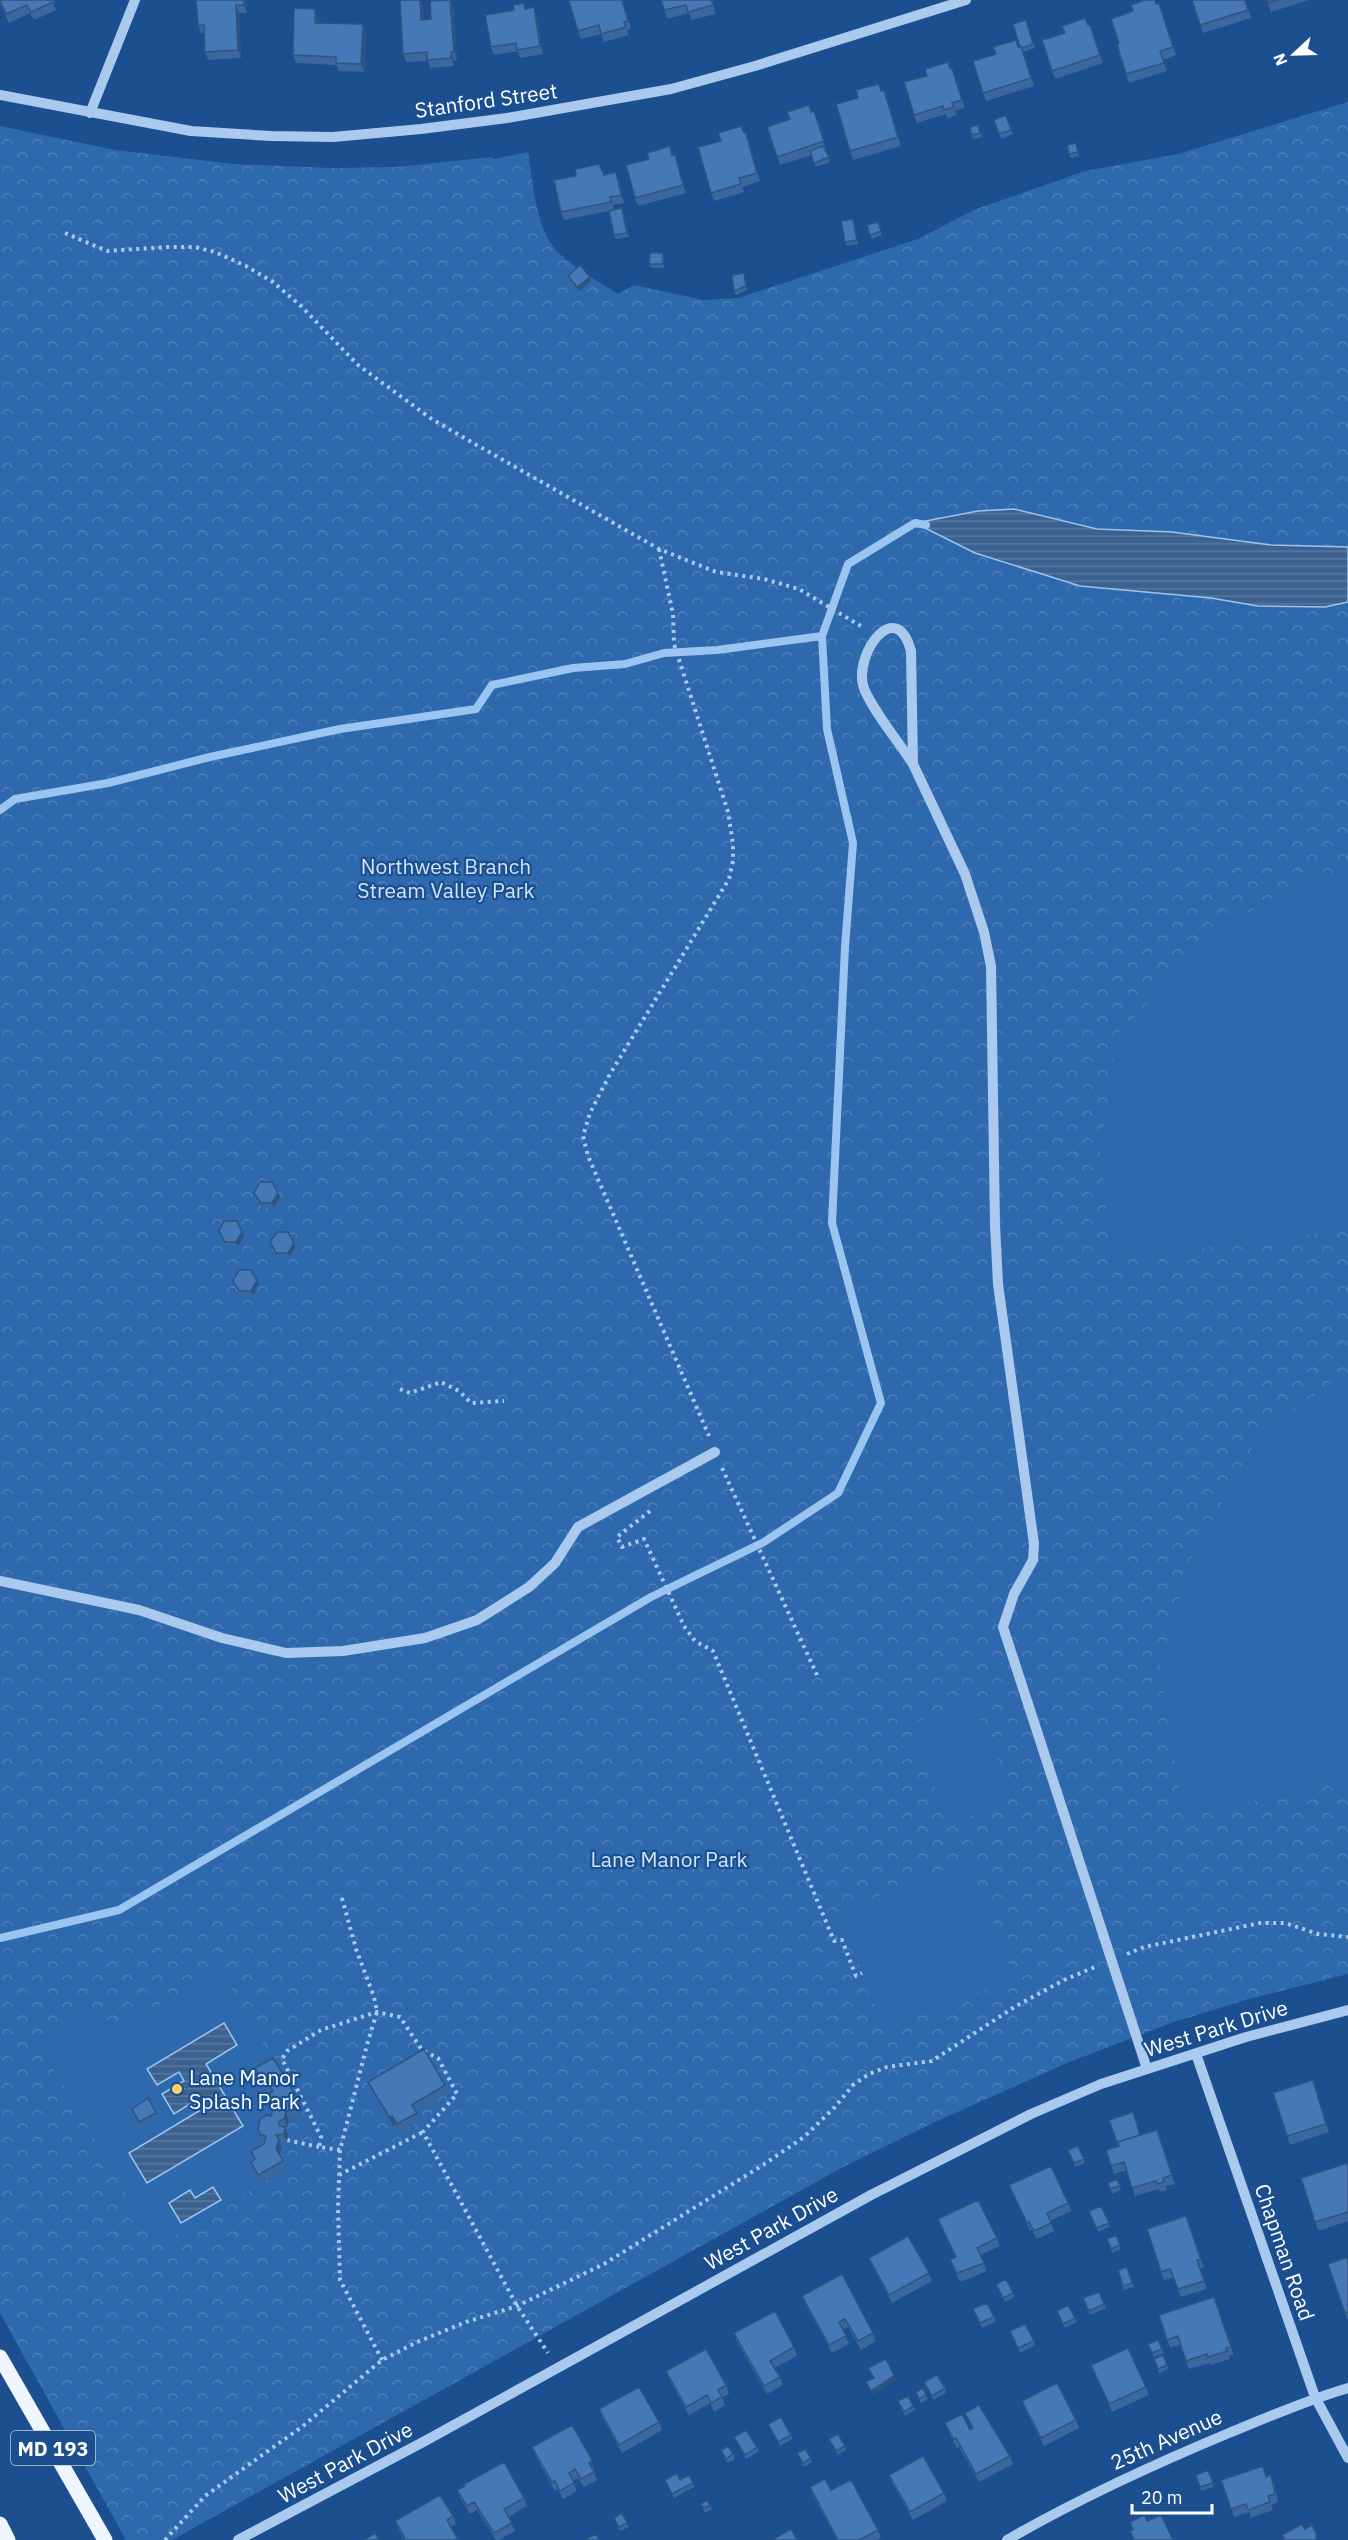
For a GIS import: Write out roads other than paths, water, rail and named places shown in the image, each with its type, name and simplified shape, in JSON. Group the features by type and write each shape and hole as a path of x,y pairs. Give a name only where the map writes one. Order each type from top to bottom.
{"main road":[{"name":"MD 193","path":"0,2357 105,2540"},
{"path":"0,2524 8,2540"}],"street":[{"path":"90,113 135,0"},
{"name":"Stanford Street","path":"0,94 191,131 333,137 507,118 681,86 755,66 966,0"},
{"path":"913,764 911,651 907,638 901,631 892,628 884,629 876,637 863,660 863,686 869,700 913,764 965,874 984,932 991,966 998,1284 1034,1544 1033,1560 1014,1594 1003,1627 1011,1658 1078,1852 1110,1960 1147,2069"},
{"path":"0,1581 139,1610 222,1638 286,1653 343,1651 425,1638 477,1620 529,1587 555,1563 578,1527 716,1452"},
{"name":"West Park Drive","path":"238,2540 558,2368 871,2195 1031,2114 1101,2084 1246,2037 1348,2010"},
{"name":"Chapman Road","path":"1196,2054 1315,2397 1348,2458"},
{"name":"25th Avenue","path":"1007,2540 1080,2499 1126,2478 1315,2397 1348,2388"}],"waterway":[{"path":"0,1938 119,1910 651,1597 764,1542 838,1493 881,1403 832,1223 845,947 853,843 827,729 822,636 848,564 915,523 926,525"},
{"path":"0,810 15,799 108,783 210,757 340,729 476,709 492,685 573,668 625,664 664,653 717,650 822,636"}],"place":[{"name":"Lane Manor Splash Park","path":"177,2089"}],"park label":[{"name":"Northwest Branch Stream Valley Park","path":"446,878"},
{"name":"Lane Manor Park","path":"669,1859"}]}
